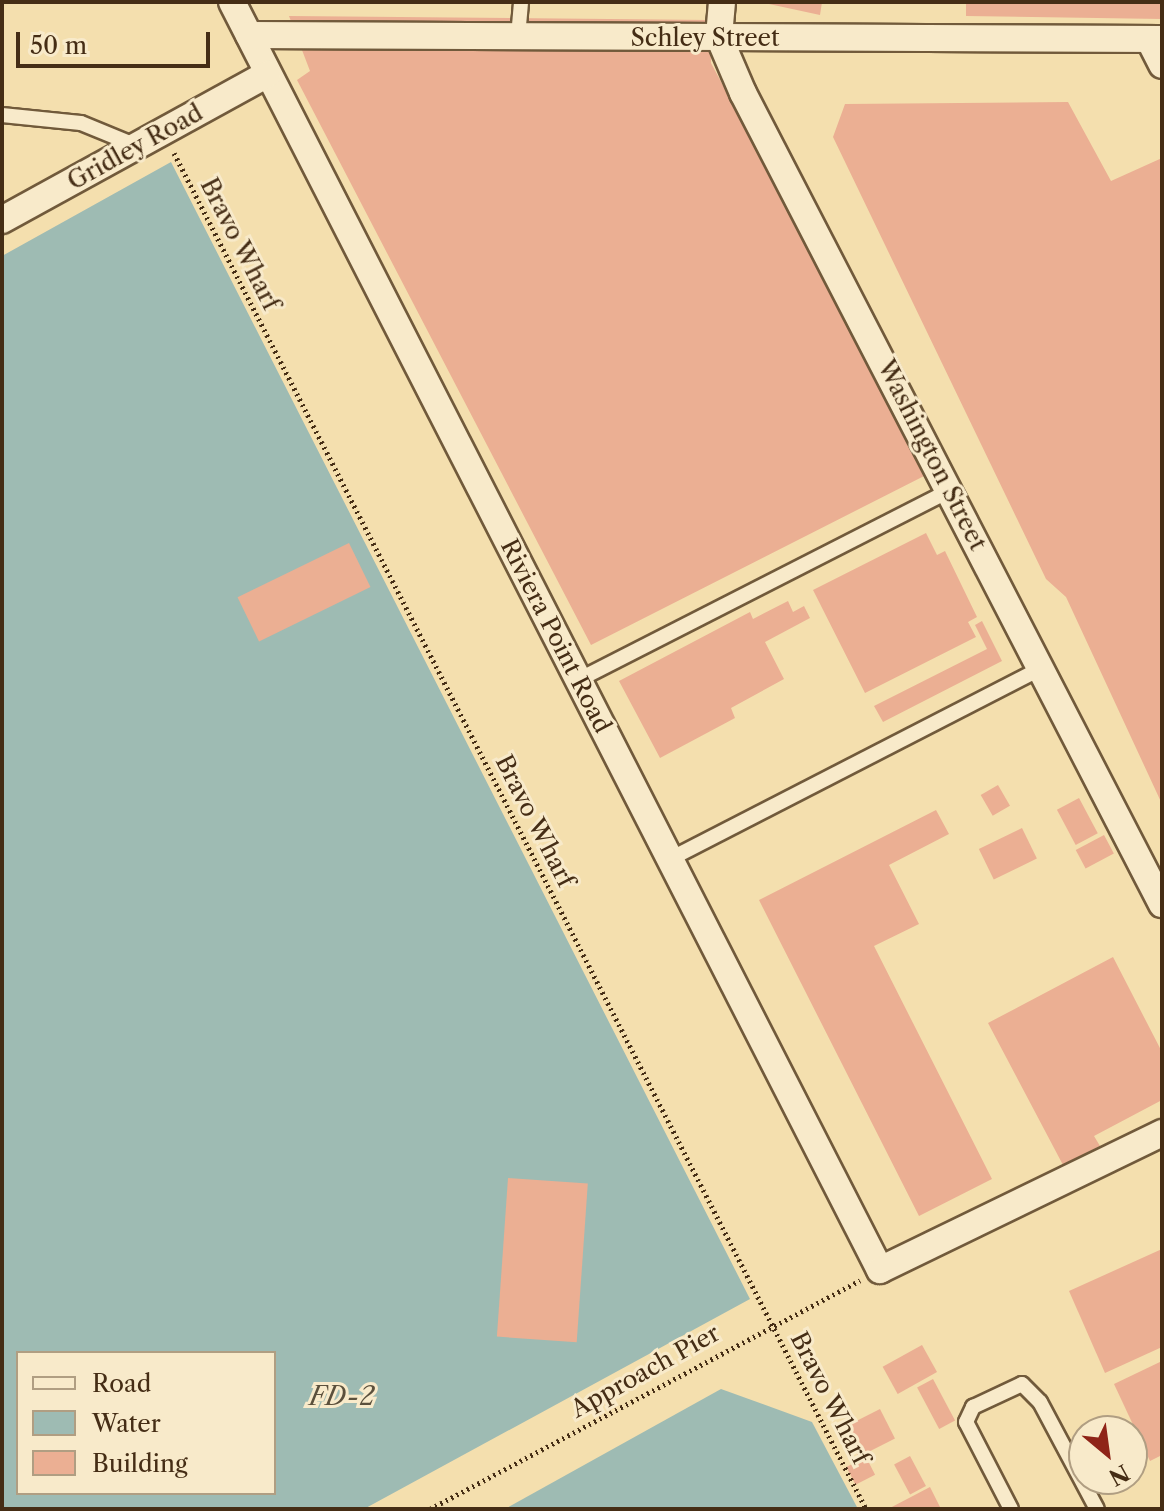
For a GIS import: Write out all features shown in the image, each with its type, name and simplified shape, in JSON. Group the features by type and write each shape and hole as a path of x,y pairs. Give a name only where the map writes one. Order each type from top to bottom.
{"street":[{"name":"Riviera Point Road","path":"232,2 880,1270"},
{"path":"719,37 722,2"},
{"name":"Schley Street","path":"249,35 1156,39"},
{"name":"Washington Street","path":"719,37 1162,904"},
{"path":"1156,39 1162,65"},
{"name":"Gridley Road","path":"2,220 268,74"},
{"path":"880,1270 1162,1133"}],"lane":[{"path":"518,37 521,2"},
{"path":"2,115 44,114 138,146"},
{"path":"578,680 951,490"},
{"path":"670,859 1042,668"},
{"path":"1011,1509 966,1422 973,1407 1022,1384 1040,1402 1097,1509"}],"path":[{"name":"Bravo Wharf","path":"172,149 866,1509"},
{"name":"Approach Pier","path":"430,1509 771,1323 880,1270"}],"water":[{"name":"FD-2","path":"171,162 750,1299 364,1509 2,1509 2,256"},
{"path":"721,1389 812,1422 858,1509 505,1509"}],"building":[{"path":"760,2 822,2 820,15"},
{"path":"966,2 1162,2 1162,19 966,16"},
{"path":"289,16 710,20 711,63 930,473 591,645 297,80 310,71"},
{"path":"1068,102 1111,181 1162,158 1162,804 1066,597 1046,579 833,137 845,104"},
{"path":"926,533 937,555 945,551 977,617 968,622 976,637 865,693 813,590"},
{"path":"349,543 370,587 259,641 238,597"},
{"path":"788,601 793,612 804,606 810,618 765,642 784,679 731,708 735,718 660,758 619,681 750,612 753,619"},
{"path":"982,621 1002,661 883,722 874,706 987,649 975,625"},
{"path":"998,785 1010,806 993,816 981,795"},
{"path":"1079,798 1098,833 1076,845 1057,810"},
{"path":"936,810 949,834 889,865 919,924 874,946 992,1179 919,1216 759,900"},
{"path":"1022,828 1037,859 994,880 979,849"},
{"path":"1104,835 1114,854 1086,869 1076,850"},
{"path":"1113,957 1162,1052 1162,1100 1094,1136 1100,1146 1063,1165 988,1023"},
{"path":"508,1178 588,1184 577,1342 497,1337"},
{"path":"1162,1249 1162,1347 1105,1373 1069,1291"},
{"path":"922,1345 937,1372 898,1394 883,1367"},
{"path":"1162,1361 1162,1455 1150,1461 1148,1415 1128,1415 1114,1384"},
{"path":"933,1379 955,1420 939,1429 917,1387"},
{"path":"880,1409 895,1438 858,1457 843,1428"},
{"path":"910,1456 926,1486 910,1494 894,1464"},
{"path":"866,1457 875,1475 855,1485 846,1467"},
{"path":"930,1487 941,1509 888,1509"}]}
